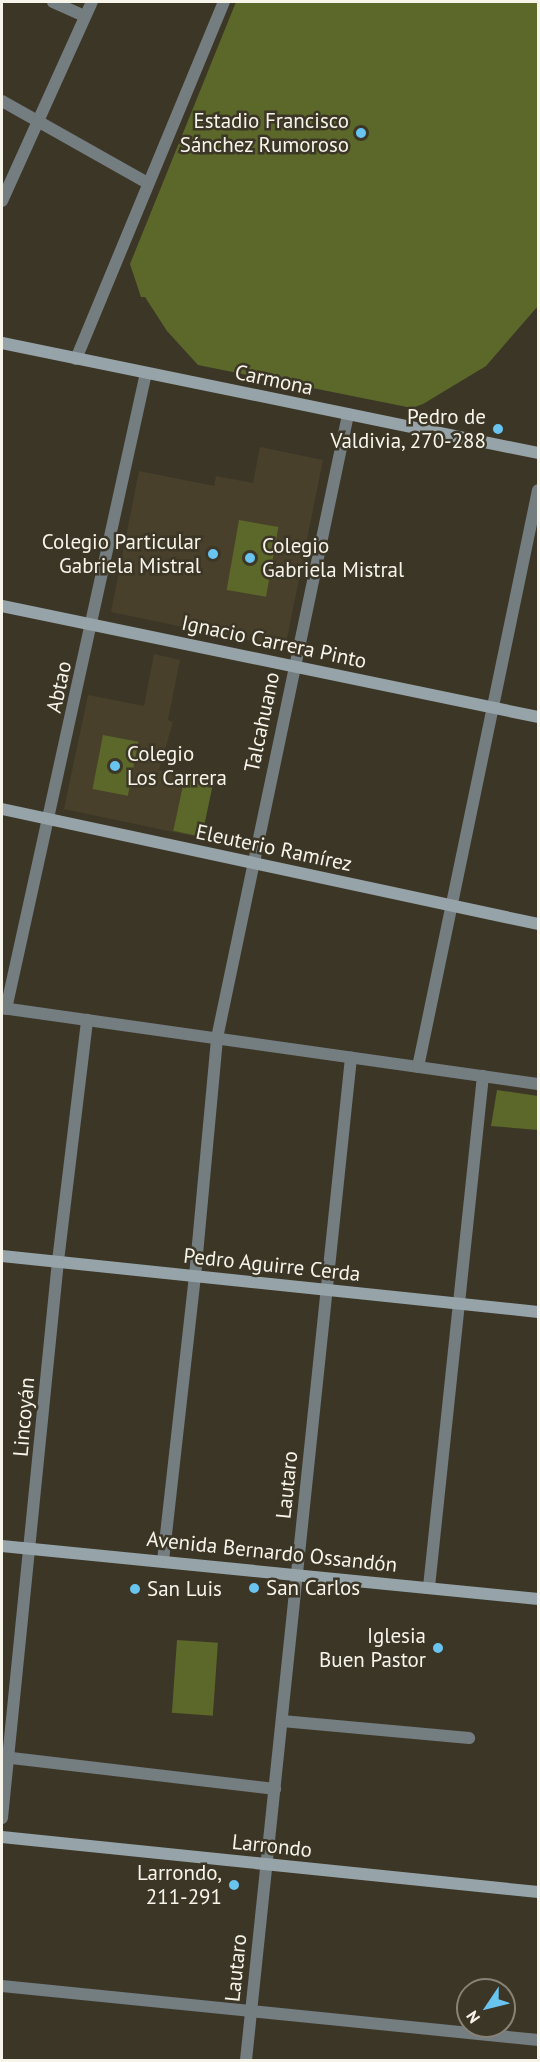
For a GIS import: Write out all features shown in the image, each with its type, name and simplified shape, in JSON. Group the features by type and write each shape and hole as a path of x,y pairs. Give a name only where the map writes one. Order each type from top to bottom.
{"street":[{"path":"53,2 85,16"},
{"path":"2,201 92,2"},
{"path":"76,358 146,182 224,2"},
{"path":"2,101 146,182"},
{"name":"Carmona","path":"2,343 538,453"},
{"name":"Abtao","path":"4,1009 50,820 146,374"},
{"name":"Talcahuano","path":"163,1561 195,1276 217,1038 348,415"},
{"path":"418,1067 538,490"},
{"name":"Ignacio Carrera Pinto","path":"2,606 538,717"},
{"name":"Eleuterio Ramírez","path":"2,809 538,924"},
{"path":"4,1009 538,1084"},
{"name":"Lincoyán","path":"2,1818 5,1757 31,1549 58,1261 87,1020"},
{"name":"Lautaro","path":"246,2061 351,1057"},
{"path":"429,1587 483,1076"},
{"name":"Pedro Aguirre Cerda","path":"2,1256 327,1292 538,1312"},
{"name":"Avenida Bernardo Ossandón","path":"2,1546 538,1599"},
{"path":"282,1721 469,1738"},
{"path":"5,1757 275,1789"},
{"name":"Larrondo","path":"2,1837 538,1892"},
{"path":"2,1986 251,2009 538,2040"}],"shaded area":[{"name":"Colegio Particular Gabriela Mistral","path":"260,447 323,460 285,648 111,612 139,471 214,486 216,476 253,483"},
{"name":"Colegio Los Carrera","path":"154,654 180,660 168,720 173,722 159,770 213,782 202,838 64,809 88,695 144,706"}],"green space":[{"name":"Estadio Francisco Sánchez Rumoroso","path":"236,2 538,2 538,306 486,366 423,404 412,408 198,365 167,331 145,297 141,297 130,264"},
{"name":"Colegio Gabriela Mistral","path":"239,520 278,527 266,597 227,590"},
{"name":"Colegio Los Carrera","path":"103,735 138,742 128,796 93,789"},
{"name":"Colegio Los Carrera","path":"185,776 213,782 202,837 173,831"},
{"path":"497,1090 538,1096 538,1130 491,1126"},
{"path":"177,1640 218,1643 213,1716 172,1713"}],"place":[{"name":"Estadio Francisco Sánchez Rumoroso","path":"361,133"},
{"name":"Pedro de Valdivia, 270-288","path":"498,429"},
{"name":"Colegio Particular Gabriela Mistral","path":"213,554"},
{"name":"Colegio Gabriela Mistral","path":"250,558"},
{"name":"Colegio Los Carrera","path":"115,766"},
{"name":"San Carlos","path":"254,1588"},
{"name":"San Luis","path":"135,1589"},
{"name":"Iglesia Buen Pastor","path":"438,1648"},
{"name":"Larrondo, 211-291","path":"234,1885"}]}
